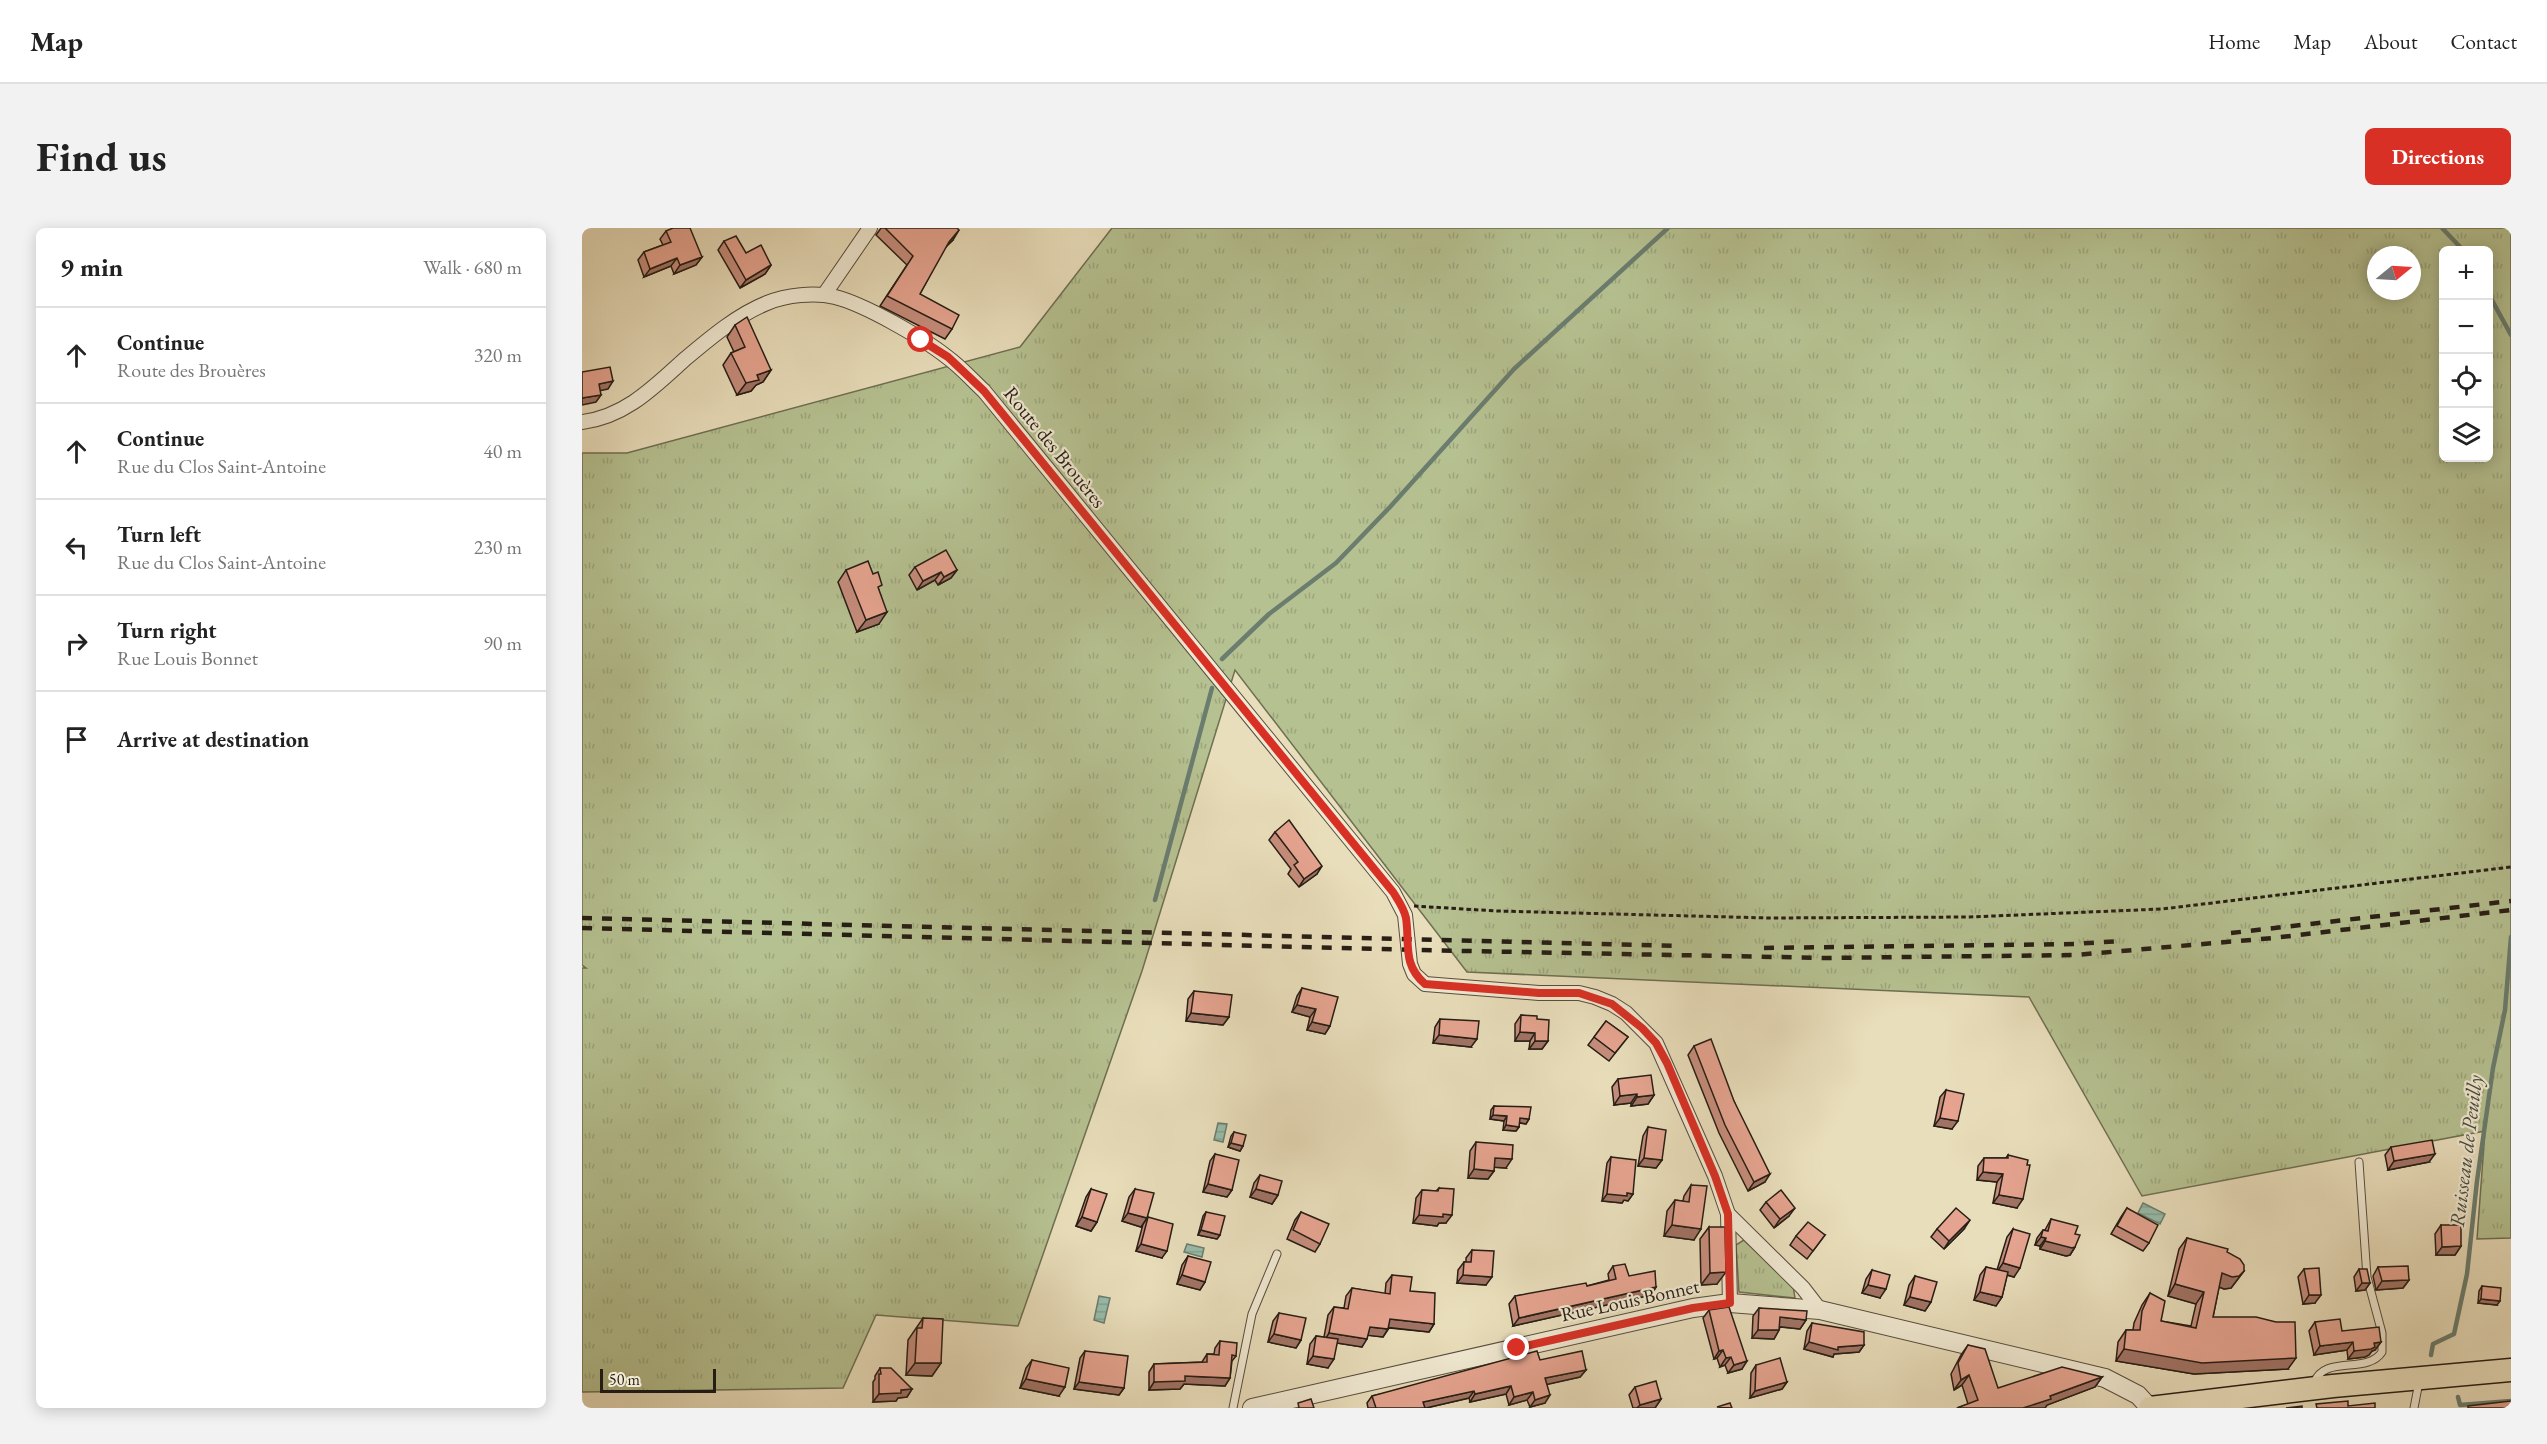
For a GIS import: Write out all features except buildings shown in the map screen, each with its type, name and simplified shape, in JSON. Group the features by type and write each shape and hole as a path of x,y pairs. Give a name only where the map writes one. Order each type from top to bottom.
{"main road":[{"path":"2150,1408 2238,1403 2313,1389 2511,1370"}],"street":[{"path":"824,295 870,228"},
{"name":"Route des Brouères","path":"582,422 591,421 635,404 707,340 747,313 769,302 792,297 824,295 855,304 907,331 948,357 984,391 1393,892 1401,905"},
{"path":"1401,905 1405,915 1410,964 1414,974 1425,984 1539,993 1579,993 1612,1004 1634,1020 1656,1043 1667,1063 1715,1176 1728,1214 1730,1303"},
{"path":"1728,1214 1803,1288 1820,1310"},
{"name":"Rue Louis Bonnet","path":"1252,1408 1693,1308 1730,1303 1820,1310 2105,1378 2138,1395 2150,1408"}],"lane":[{"path":"2313,1389 2317,1377 2325,1369 2369,1362 2382,1352 2382,1333 2367,1277 2359,1162"},
{"path":"1233,1408 1252,1314 1277,1254"},
{"path":"2415,1406 2419,1379"}],"path":[{"path":"1401,905 1497,911 1758,917 1969,917 2162,909 2511,867"}],"green space":[{"path":"1112,228 2511,228 2511,1238 2477,1239 2485,1131 2142,1196 2029,997 1467,972 1235,670 1142,971 1018,1326 876,1315 843,1388 582,1392 582,968 586,968 582,965 582,453 627,453 1020,347"},
{"path":"1744,1240 1793,1286 1795,1298 1739,1292 1736,1245"}],"shaded area":[{"path":"1218,1123 1227,1124 1223,1142 1214,1140"},
{"path":"2143,1203 2165,1214 2160,1224 2138,1213"},
{"path":"1187,1244 1204,1248 1202,1257 1184,1252"},
{"path":"1099,1296 1110,1298 1104,1323 1094,1320"}],"waterway":[{"path":"1222,659 1269,614 1336,563 1390,507 1514,369 1668,228"},
{"name":"Ruisseau de Peuilly","path":"2442,228 2459,246"},
{"name":"Ruisseau de Peuilly","path":"2492,300 2511,335"},
{"path":"1155,900 1212,688"},
{"name":"Ruisseau de Peuilly","path":"2431,1355 2433,1344 2454,1334 2467,1274 2493,1068 2505,1010 2511,937"},
{"name":"Ruisseau de Peuilly","path":"2458,1397 2460,1405 2511,1401"}],"railway":[{"path":"2231,933 2511,901"},
{"path":"582,928 1416,950 1827,958 2075,955 2273,938 2511,910"},
{"path":"582,918 1677,946"},
{"path":"1764,948 2074,944 2120,941"}],"route":[{"path":"921,340 948,357 984,391 1393,892 1405,915 1410,964 1414,974 1425,984 1539,993 1579,993 1595,997 1626,1013 1656,1043 1667,1063 1715,1176 1728,1214 1730,1303 1693,1308 1517,1348"}]}
